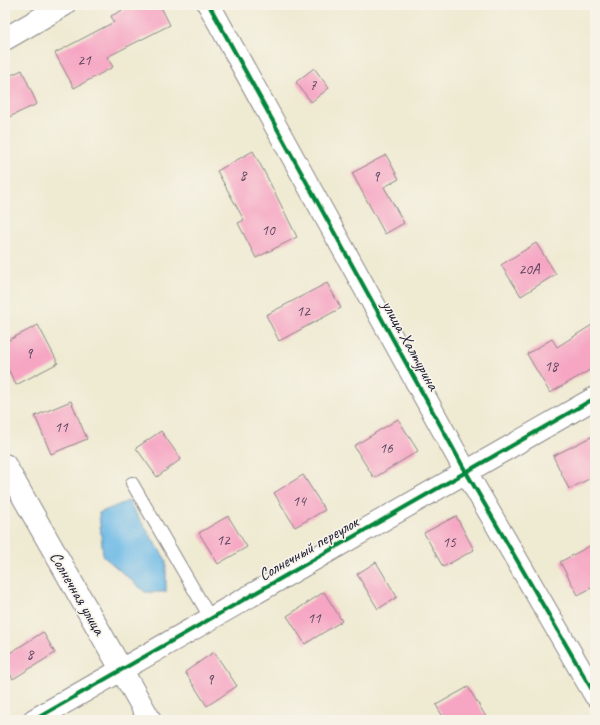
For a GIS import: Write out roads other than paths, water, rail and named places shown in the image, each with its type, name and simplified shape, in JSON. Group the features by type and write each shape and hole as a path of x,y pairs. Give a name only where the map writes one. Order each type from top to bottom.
{"street":[{"path":"5,39 64,5"},
{"name":"улица Халтурина","path":"209,5 466,472 595,695"},
{"name":"Солнечный переулок","path":"34,720 595,398"},
{"name":"Солнечная улица","path":"5,465 150,720"}],"lane":[{"path":"132,483 211,619"}],"water":[{"path":"128,501 166,560 166,592 145,592 103,556 99,513"}]}
